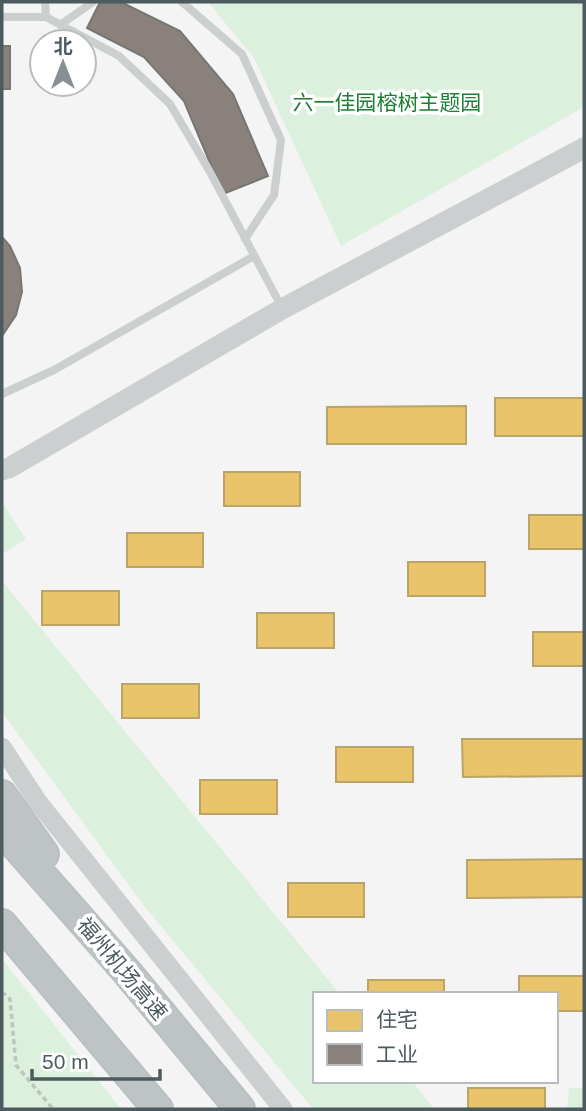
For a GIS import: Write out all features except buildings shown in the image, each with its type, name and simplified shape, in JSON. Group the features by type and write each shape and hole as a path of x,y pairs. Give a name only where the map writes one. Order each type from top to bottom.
{"highway":[{"path":"2,795 126,971"},
{"name":"福州机场高速","path":"2,830 126,971 240,1109"},
{"path":"2,924 159,1109"}],"main road":[{"path":"2,470 282,309 584,148"}],"street":[{"path":"2,747 38,802 283,1109"}],"lane":[{"path":"45,2 46,17"},
{"path":"60,25 93,2"},
{"path":"182,2 242,54 281,140 274,195 245,239"},
{"path":"2,17 46,17 119,56 170,104 210,172 282,309"},
{"path":"2,394 54,370 254,256"}],"path":[{"path":"2,992 10,999 16,1065 53,1109"}],"green space":[{"name":"六一佳园榕树主题园","path":"208,2 584,2 584,107 341,246 254,58"},
{"path":"2,502 26,539 2,554"},
{"path":"2,581 338,992 313,992 313,1083 414,1083 434,1109 313,1109 141,902 2,712"},
{"path":"2,959 121,1109 2,1109"},
{"path":"569,1088 584,1088 584,1109 567,1109"}]}
